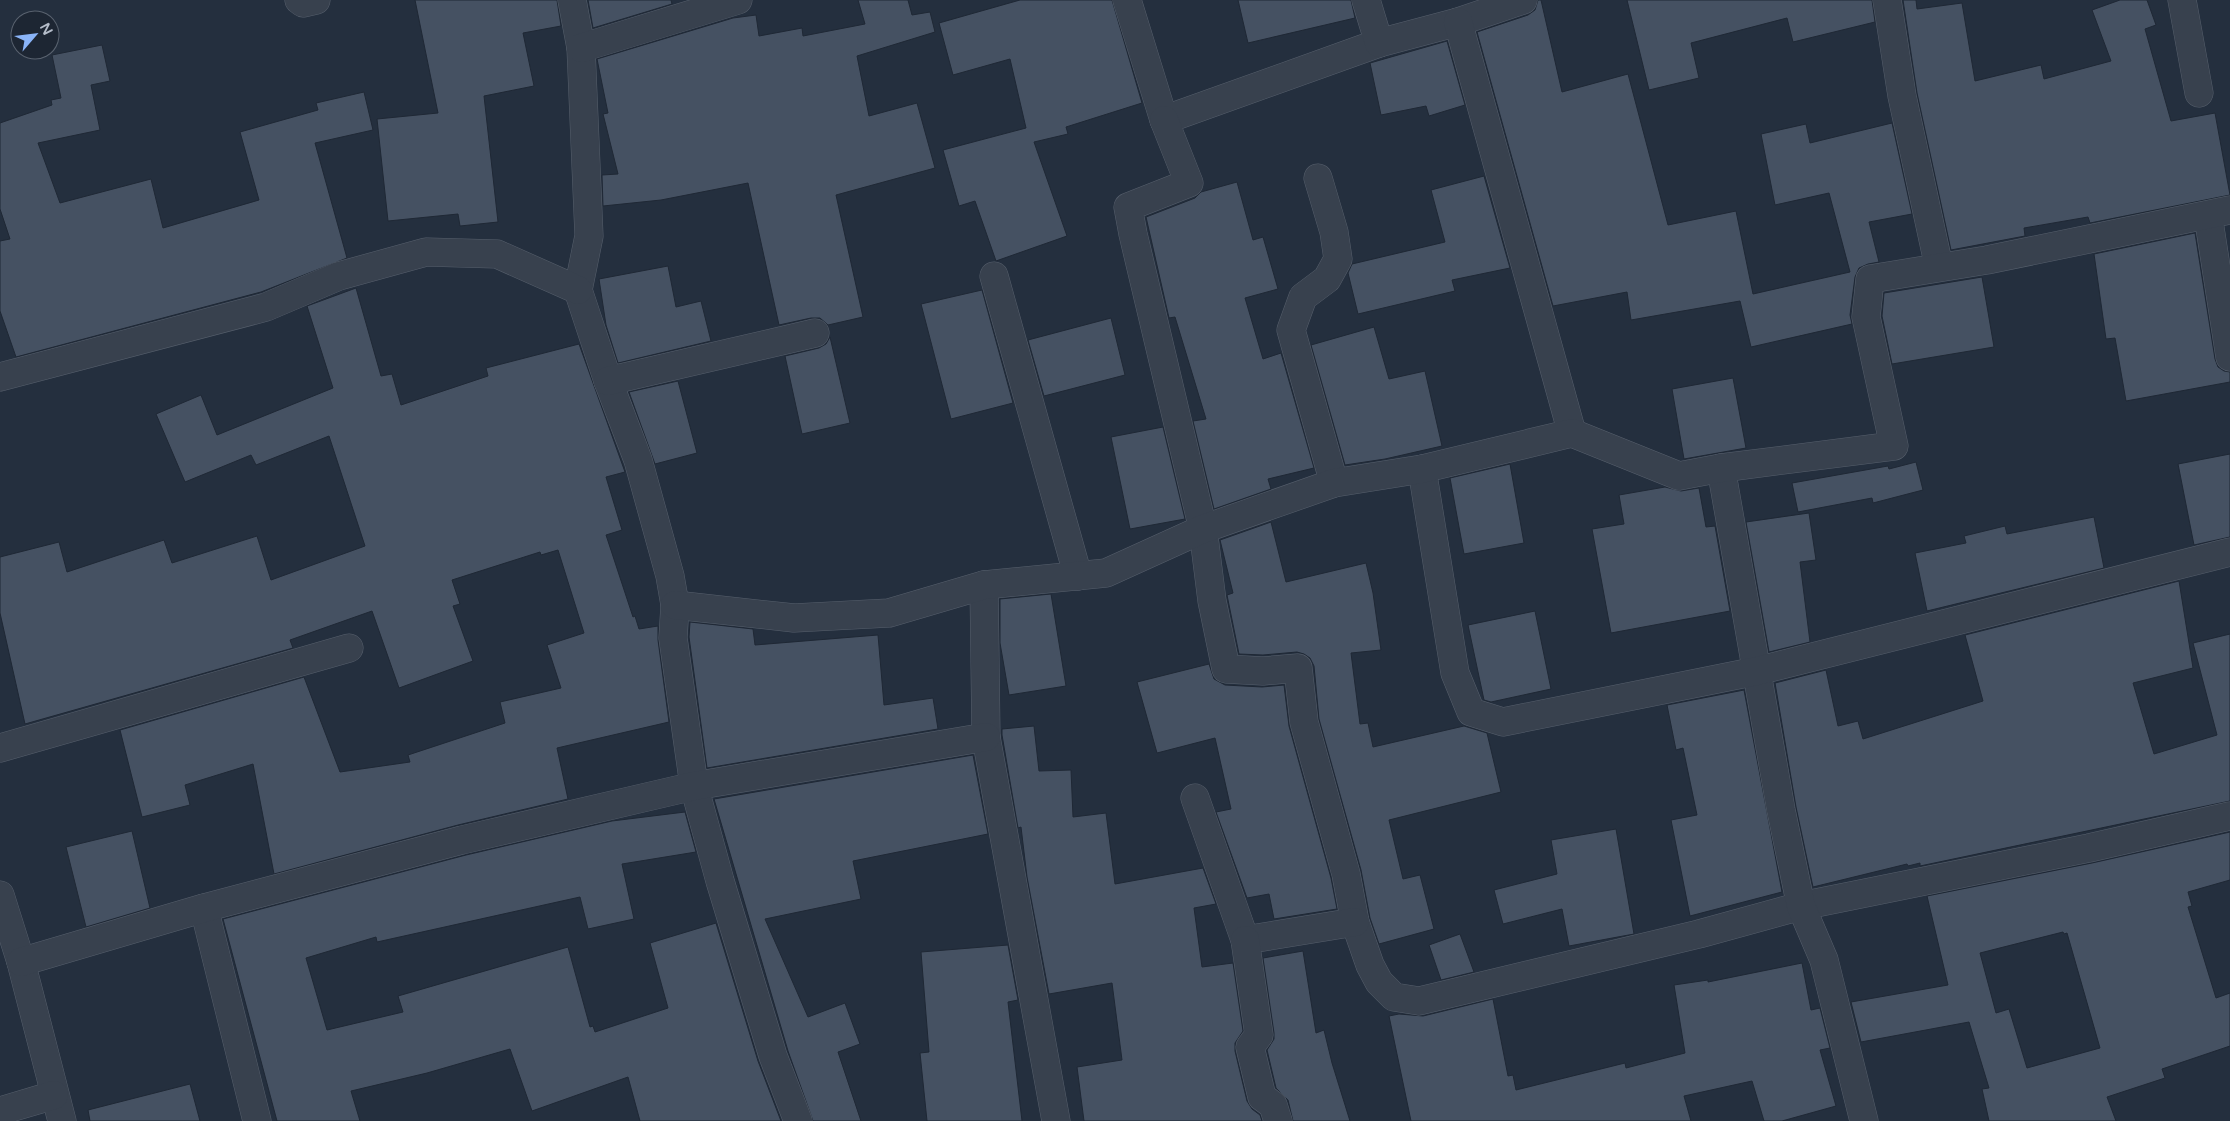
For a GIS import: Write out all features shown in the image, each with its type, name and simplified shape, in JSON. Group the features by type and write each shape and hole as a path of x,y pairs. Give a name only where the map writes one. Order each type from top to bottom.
{"street":[{"path":"299,0 303,3 316,0"},
{"path":"572,0 581,48 589,236 578,290 608,381 638,460 670,576 675,605 673,638 694,786 770,1046 798,1121"},
{"path":"581,48 738,0"},
{"path":"1127,0 1164,120 1189,183 1128,207 1204,529 1212,601 1226,669 1263,671 1298,668 1304,722 1346,874 1356,922 1370,965 1379,982 1394,997 1419,1001 1699,934 1801,906 2089,848 2230,816"},
{"path":"1366,0 1379,43"},
{"path":"1164,120 1379,43 1458,22 1523,0"},
{"path":"1887,0 1902,96 1939,267"},
{"path":"2182,0 2199,93"},
{"path":"1458,22 1572,433"},
{"path":"1318,178 1334,232 1338,259 1327,279 1303,297 1292,330 1334,483"},
{"path":"675,605 794,618 889,613 984,585 1106,573 1204,529 1334,483 1422,469 1572,433 1679,476 1721,468 1894,446 1866,317 1870,279 1987,260 2219,212 2230,357"},
{"path":"0,377 266,306 339,276 426,252 497,254 578,290"},
{"path":"994,276 1078,576"},
{"path":"608,381 815,333"},
{"path":"1721,468 1781,810 1801,906 1824,960 1864,1121"},
{"path":"1422,469 1455,673 1470,712 1503,722 1757,671 2230,552"},
{"path":"984,585 986,738 1056,1121"},
{"path":"0,748 349,648"},
{"path":"22,962 204,908 462,840 694,786 986,738"},
{"path":"1195,798 1245,940 1259,1036 1250,1047 1262,1097 1273,1105 1278,1121"},
{"path":"0,896 22,962 62,1121"},
{"path":"204,908 258,1121"},
{"path":"1245,940 1356,922"},
{"path":"0,1111 54,1095"}],"building":[{"path":"415,0 557,0 561,26 523,33 534,86 484,96 498,222 460,226 458,214 388,221 377,119 438,113"},
{"path":"588,0 671,0 672,4 593,28"},
{"path":"858,0 908,0 912,15 930,12 935,32 857,56 869,116 917,103 935,168 836,195 863,317 828,325 820,318 811,318 779,325 748,183 661,200 603,206 602,175 618,174 603,114 608,113 597,59 733,18 756,15 759,36 802,28 803,36 865,24"},
{"path":"1020,0 1112,0 1142,103 1066,127 1068,134 1034,142 1067,236 996,261 975,201 959,206 943,150 1026,128 1010,59 953,75 939,23"},
{"path":"1238,0 1351,0 1355,18 1248,43"},
{"path":"1538,0 1541,0 1562,92 1628,74 1668,225 1736,211 1753,294 1850,272 1829,193 1775,205 1761,134 1806,124 1810,143 1892,123 1912,214 1869,222 1879,262 1859,268 1855,277 1850,315 1852,324 1751,347 1740,301 1631,320 1627,292 1553,306 1477,32 1528,15 1535,10"},
{"path":"1627,0 1872,0 1875,22 1793,42 1787,18 1691,43 1699,78 1649,90"},
{"path":"1903,0 1916,0 1917,9 1962,3 1975,81 2041,65 2044,79 2111,61 2092,10 2120,0 2147,0 2156,25 2145,29 2171,121 2215,113 2230,195 2090,223 2088,217 2024,228 2025,236 1951,250 1917,93"},
{"path":"1447,41 1465,105 1429,116 1426,106 1381,115 1370,63"},
{"path":"102,45 110,81 91,85 100,130 38,143 60,203 151,179 163,228 259,200 240,132 318,110 316,103 364,92 373,130 315,143 347,258 261,292 16,357 0,311 0,241 10,239 0,209 0,123 52,105 51,100 61,98 53,60 60,60 60,53"},
{"path":"1484,176 1510,268 1452,280 1455,291 1358,314 1348,273 1352,264 1445,242 1431,190"},
{"path":"1237,182 1253,240 1263,237 1278,289 1245,298 1263,359 1281,353 1314,468 1268,479 1271,489 1214,509 1193,421 1206,419 1175,317 1169,318 1146,217 1195,198 1201,192"},
{"path":"2195,233 2215,359 2218,367 2230,372 2230,382 2126,401 2115,338 2106,339 2094,254"},
{"path":"668,266 676,307 701,301 711,341 618,363 606,325 599,279"},
{"path":"1982,277 1994,347 1892,364 1882,316 1884,293"},
{"path":"356,288 381,376 392,374 401,405 488,376 486,368 579,344 625,472 606,477 622,530 606,535 633,617 635,616 639,629 658,626 658,640 669,722 557,748 568,799 458,825 274,874 253,764 185,785 190,805 142,817 120,730 304,677 340,772 410,762 408,755 505,723 500,702 561,688 547,645 584,633 558,550 541,555 540,552 452,580 460,604 453,606 473,661 399,688 372,611 290,640 293,648 25,724 0,613 0,557 59,542 67,572 164,540 172,563 257,536 271,580 365,546 329,436 256,465 251,455 185,482 156,414 201,395 217,435 333,388 307,306"},
{"path":"982,290 1013,403 951,419 921,304"},
{"path":"1111,318 1125,375 1044,396 1028,340"},
{"path":"1374,327 1389,379 1425,371 1442,446 1385,459 1345,465 1311,345"},
{"path":"830,337 850,423 802,434 785,356 819,348 826,344"},
{"path":"1733,378 1746,448 1684,459 1672,389"},
{"path":"678,381 697,453 655,464 629,392"},
{"path":"1163,427 1185,519 1130,529 1111,437"},
{"path":"2230,454 2230,537 2194,545 2178,464"},
{"path":"1916,462 1923,490 1873,503 1872,498 1798,512 1792,483 1888,466 1889,469"},
{"path":"1510,464 1524,543 1464,554 1450,478"},
{"path":"1665,487 1681,491 1699,488 1706,527 1715,526 1730,611 1611,633 1592,529 1624,524 1619,495"},
{"path":"1809,513 1816,560 1800,562 1810,642 1769,652 1746,522"},
{"path":"2094,517 2104,568 1927,611 1915,553 1966,543 1964,536 2005,526 2007,534"},
{"path":"1271,522 1286,582 1366,563 1373,593 1381,650 1351,653 1360,724 1368,723 1373,747 1464,726 1487,733 1501,792 1389,820 1403,879 1420,875 1434,929 1379,944 1370,918 1361,870 1319,719 1314,666 1310,658 1297,652 1263,655 1239,654 1227,595 1233,593 1220,540"},
{"path":"2179,581 2193,668 2133,683 2154,754 2217,735 2193,643 2230,634 2230,801 1920,866 1920,863 1908,866 1907,864 1813,887 1796,807 1775,683 1826,670 1838,726 1858,721 1863,739 1983,701 1965,635"},
{"path":"1051,594 1066,686 1009,695 1000,643 1000,599"},
{"path":"1535,611 1551,689 1491,702 1484,700 1468,625"},
{"path":"690,622 753,629 755,645 878,635 884,705 933,698 938,729 707,768 689,637"},
{"path":"1209,664 1214,679 1225,685 1262,687 1284,685 1289,726 1331,878 1337,909 1274,919 1269,894 1247,898 1216,812 1231,809 1215,738 1157,753 1137,682"},
{"path":"1744,690 1782,892 1690,916 1671,820 1697,815 1683,748 1676,750 1667,705"},
{"path":"1034,726 1039,771 1071,770 1073,817 1106,813 1115,884 1203,868 1216,904 1194,908 1202,967 1233,963 1243,1031 1235,1043 1235,1051 1247,1101 1252,1109 1260,1115 1262,1121 1084,1121 1077,1067 1122,1060 1112,983 1049,994 1027,877 1021,827 1018,828 1002,735 1002,729"},
{"path":"973,755 988,834 853,861 861,899 765,919 808,1017 845,1003 860,1044 838,1052 861,1121 813,1121 788,1051 714,799"},
{"path":"685,812 696,852 622,864 634,919 588,929 580,897 377,942 376,937 306,958 327,1030 403,1012 398,996 568,947 590,1027 593,1026 595,1032 668,1008 650,943 716,923 758,1061 781,1121 640,1121 628,1077 532,1111 510,1049 427,1073 351,1091 360,1121 277,1121 223,919 466,855 612,821"},
{"path":"1616,829 1634,934 1569,946 1562,909 1503,924 1494,890 1557,874 1551,840"},
{"path":"132,831 150,908 86,927 66,847"},
{"path":"2230,832 2230,880 2188,892 2192,906 2188,907 2216,998 2230,993 2230,1046 2162,1069 2165,1078 2107,1097 2116,1121 1989,1121 1982,1089 1989,1088 1969,1022 1861,1042 1851,1002 1948,985 1927,896 2092,863","holes":["2063,932 2064,934 2067,933 2100,1048 2027,1068 2009,1009 1996,1013 1980,953"]},
{"path":"1460,934 1474,972 1441,980 1429,945"},
{"path":"1008,945 1018,1000 1008,1002 1022,1121 927,1121 920,1053 929,1052 921,952"},
{"path":"1303,951 1316,1033 1324,1030 1350,1121 1293,1121 1288,1100 1276,1088 1267,1050 1274,1039 1274,1033 1263,958"},
{"path":"1802,963 1811,1010 1820,1008 1830,1048 1820,1050 1836,1106 1782,1121 1764,1121 1752,1081 1684,1096 1691,1121 1411,1121 1389,1016 1399,1014 1423,1016 1493,999 1508,1076 1513,1075 1516,1090 1625,1063 1626,1068 1685,1053 1674,985 1708,980 1708,982"},
{"path":"190,1084 200,1121 90,1121 88,1110"}]}
